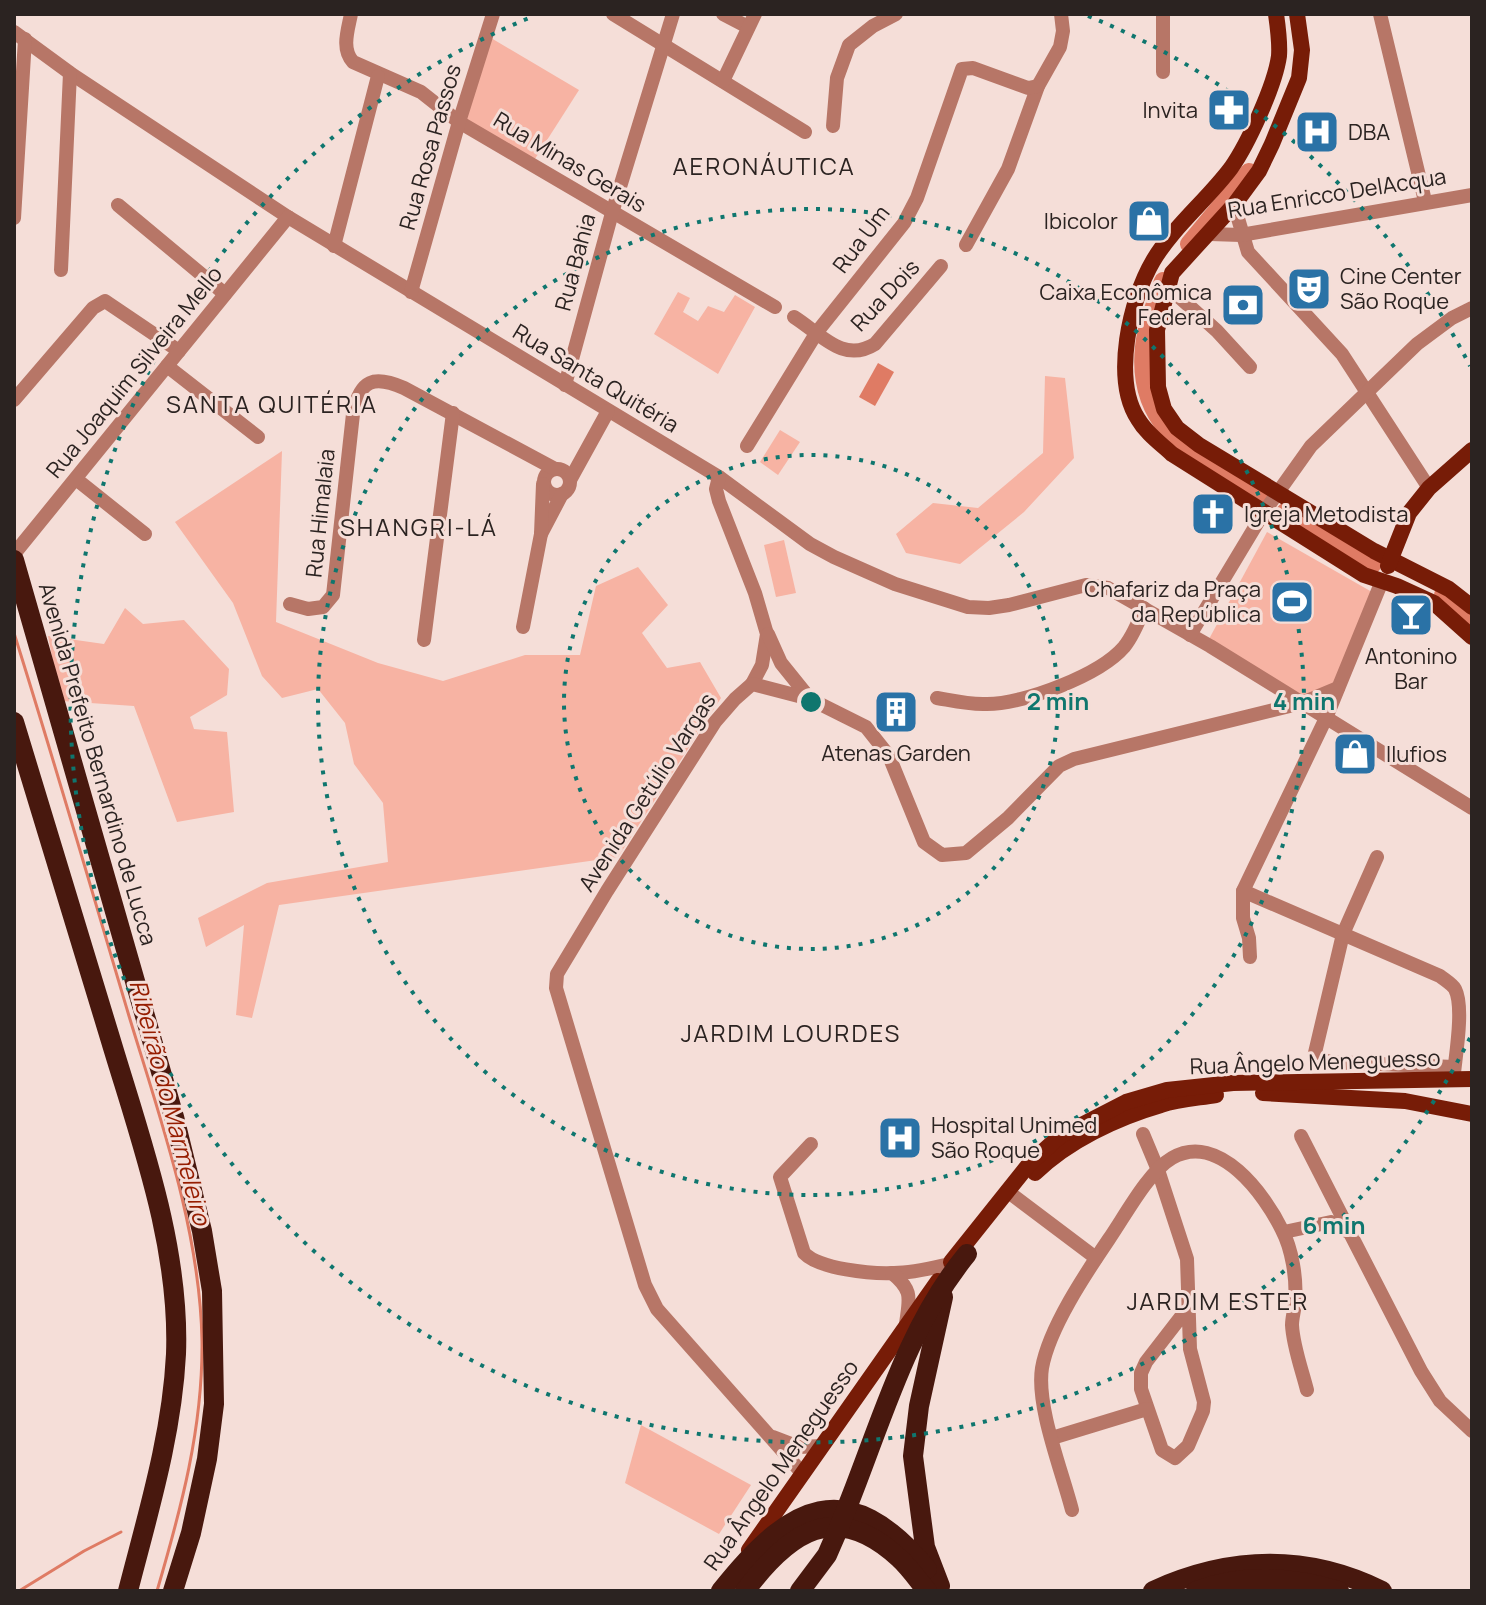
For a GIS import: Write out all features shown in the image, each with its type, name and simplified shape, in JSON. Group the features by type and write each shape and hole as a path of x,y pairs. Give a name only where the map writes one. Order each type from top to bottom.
{"highway":[{"name":"Avenida Prefeito Bernardino de Lucca","path":"14,560 189,1173 212,1291 214,1404 207,1459 191,1533 173,1591"},
{"path":"14,722 147,1160 171,1270 176,1353 171,1407 162,1459 128,1591"},
{"path":"800,1591 827,1555 907,1355 964,1250"},
{"path":"937,1589 925,1547 913,1456 919,1406 945,1287"},
{"path":"721,1591 750,1554 777,1531 807,1513 840,1509 865,1516 894,1533 911,1550 937,1589"},
{"path":"745,1591 781,1548 797,1537 833,1526 852,1528 872,1536 937,1589"},
{"path":"1153,1591 1201,1572 1256,1563 1311,1567 1382,1591"},
{"path":"1196,1591 1242,1579 1272,1578 1307,1581 1339,1591"}],"main road":[{"path":"1276,14 1279,53 1276,69 1245,146 1230,169 1153,260 1131,315 1126,378 1134,412 1146,430 1172,454 1364,575 1434,603 1472,637"},
{"path":"1297,14 1302,50 1299,78 1259,171 1210,234 1178,264 1167,286 1157,330 1156,356 1158,387 1164,409 1177,428 1199,445 1391,559 1449,589 1472,607"},
{"path":"1382,581 1409,513 1429,488 1472,450"},
{"name":"Rua Ângelo Meneguesso","path":"721,1591 906,1324 1010,1194 1030,1163 1060,1136 1126,1102 1167,1090 1233,1083 1454,1073 1472,1079"},
{"name":"Rua Ângelo Meneguesso","path":"1010,1194 1046,1163 1107,1125 1163,1104 1231,1092 1405,1101 1472,1114"}],"street":[{"name":"Rua Minas Gerais","path":"351,14 347,54 353,62 378,76 421,92 459,122 775,307"},
{"name":"Rua Rosa Passos","path":"411,292 493,14"},
{"path":"613,14 805,132"},
{"name":"Rua Bahia","path":"565,385 612,213 673,14"},
{"path":"723,14 752,21 723,81"},
{"path":"833,126 837,78 849,45 873,26 896,14"},
{"path":"966,245 1008,169 1038,86 1060,47 1063,31 1061,14"},
{"path":"1163,14 1163,72"},
{"path":"1380,14 1425,201"},
{"path":"14,218 18,35"},
{"name":"Rua Santa Quitéria","path":"18,35 70,73 288,217 719,477 810,544 834,557 895,584 968,607 1009,605 1086,585 1108,588 1472,808"},
{"name":"Rua Um","path":"747,446 817,332 904,223 917,198 962,69 973,68 1028,88 1038,86"},
{"path":"61,270 70,73"},
{"path":"334,246 378,76"},
{"name":"Rua Enricco DelAcqua","path":"1210,234 1241,235 1472,195"},
{"path":"118,205 225,294"},
{"path":"1234,205 1244,247 1342,354 1429,488"},
{"name":"Rua Joaquim Silveira Mello","path":"14,554 288,217"},
{"name":"Rua Dois","path":"794,317 844,351 866,350 875,344 941,266"},
{"path":"1167,286 1217,331 1250,367"},
{"path":"14,400 93,308 105,301 179,351"},
{"path":"1190,635 1264,512 1311,446 1417,344 1452,318 1472,308"},
{"path":"167,366 258,437"},
{"name":"Rua Himalaia","path":"290,604 308,609 323,607 333,595 353,414 362,389 371,382 385,380 453,413 533,459 555,476"},
{"path":"523,627 555,476 583,452 608,411"},
{"path":"424,640 453,413"},
{"path":"555,476 568,490 562,494 552,495 555,476"},
{"path":"719,477 716,489 719,501 766,630 781,663 810,699"},
{"path":"76,479 145,534"},
{"path":"541,534 562,494"},
{"path":"1250,957 1243,918 1243,891 1326,718 1382,581"},
{"path":"937,698 991,705 1071,683 1123,649 1144,608"},
{"path":"766,630 762,665 752,684 810,699 866,727 889,756 924,842 942,855 966,853 1008,818 1059,766 1074,759 1302,703 1338,688"},
{"name":"Avenida Getúlio Vargas","path":"752,684 715,722 660,807 557,974 556,988 645,1285 657,1309 803,1474"},
{"path":"1243,891 1343,934 1440,976 1454,987 1458,999 1454,1073 1319,1061 1314,1057 1343,934 1377,857"},
{"path":"1143,1134 1187,1259 1190,1349 1201,1387 1203,1411 1188,1446 1175,1458 1162,1450 1141,1389 1141,1373 1187,1309"},
{"path":"1301,1136 1421,1371 1440,1401 1472,1431"},
{"path":"811,1144 780,1177 804,1253 817,1263 892,1273 964,1250"},
{"path":"1072,1510 1040,1389 1050,1338 1096,1258 1158,1170 1174,1157 1203,1153 1222,1159 1255,1185 1284,1232 1295,1280 1292,1324 1307,1390"},
{"path":"1010,1194 1096,1258"},
{"path":"1284,1232 1331,1222 1350,1233"},
{"path":"892,1273 905,1284 908,1291 906,1324"},
{"path":"1052,1438 1147,1409"},
{"path":"769,1435 799,1447 822,1446"}],"shaded area":[{"path":"491,38 579,90 533,162 465,120"},
{"path":"678,292 690,298 683,312 698,321 708,306 724,312 735,295 755,307 718,374 654,334"},
{"path":"878,363 894,372 875,406 859,397"},
{"path":"1045,376 1065,378 1074,458 1024,512 960,564 906,553 896,534 933,503 978,508 1043,453"},
{"path":"780,430 800,442 778,475 760,462"},
{"path":"282,451 276,622 378,663 443,681 525,655 580,655 596,586 638,567 668,605 642,633 667,668 700,662 721,698 618,857 279,905 252,1018 236,1015 244,925 206,947 198,918 267,883 388,862 383,803 354,764 345,723 318,689 282,698 262,676 233,603 175,522"},
{"path":"1267,532 1372,592 1323,708 1209,639"},
{"path":"784,540 796,593 776,597 764,545"},
{"path":"125,608 143,624 184,620 229,669 227,695 190,717 194,729 227,732 234,812 177,822 134,706 61,701 48,636 104,644"},
{"path":"641,1425 751,1485 719,1534 625,1483"}],"waterway":[{"path":"1189,244 1249,172"},
{"path":"1163,281 1144,347 1144,376 1150,400 1161,421 1176,439 1215,469 1260,497"},
{"path":"1285,512 1372,565"},
{"path":"1443,595 1472,621"},
{"name":"Ribeirão do Marmeleiro","path":"14,633 166,1136 194,1259 202,1341 199,1405 182,1499 157,1591"},
{"path":"19,1591 121,1532"}],"place":[{"name":"Invita","path":"1229,110"},
{"name":"DBA","path":"1317,132"},
{"name":"Ibicolor","path":"1149,221"},
{"name":"Cine Center São Roque","path":"1309,289"},
{"name":"Caixa Econômica Federal","path":"1243,305"},
{"name":"Igreja Metodista","path":"1213,514"},
{"name":"Chafariz da Praça da República","path":"1292,602"},
{"name":"Antonino Bar","path":"1411,615"},
{"name":"Atenas Garden","path":"896,712"},
{"name":"Ilufios","path":"1355,754"},
{"name":"Hospital Unimed São Roque","path":"900,1138"}],"district":[{"name":"AERONÁUTICA","path":"764,165"},
{"name":"SANTA QUITÉRIA","path":"272,403"},
{"name":"SHANGRI-LÁ","path":"419,526"},
{"name":"JARDIM LOURDES","path":"791,1032"},
{"name":"JARDIM ESTER","path":"1218,1300"}]}
